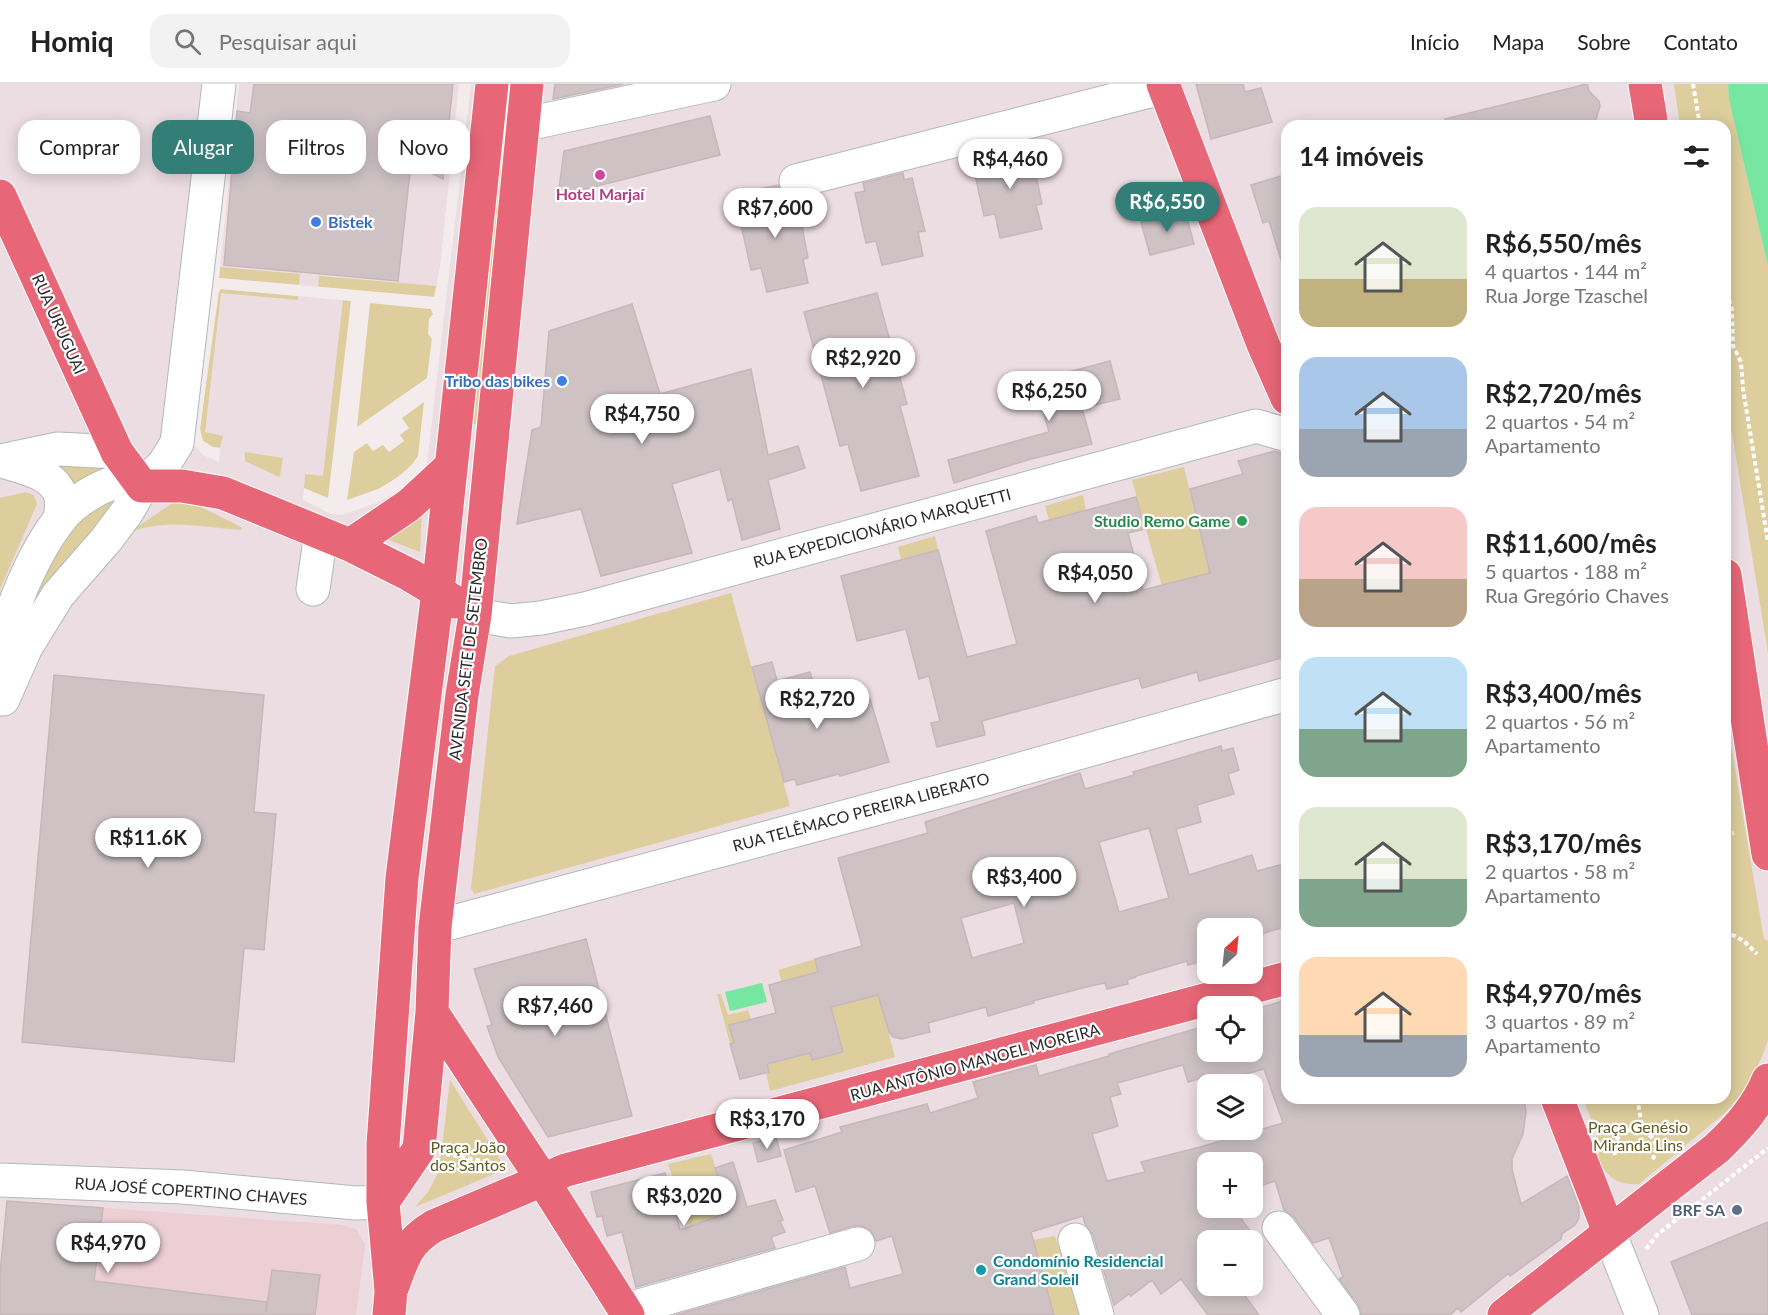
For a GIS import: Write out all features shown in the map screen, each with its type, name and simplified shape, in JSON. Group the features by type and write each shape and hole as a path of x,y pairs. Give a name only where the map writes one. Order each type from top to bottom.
{"main road":[{"path":"390,1303 382,1202 382,1145 402,878 438,591 492,84"},
{"name":"AVENIDA SETE DE SETEMBRO","path":"382,1202 419,1149 432,1012 435,927 462,695 475,615 526,84"},
{"path":"1645,84 1651,120"},
{"path":"1164,86 1263,344 1281,384"},
{"name":"RUA URUGUAI","path":"0,196 117,452 142,486"},
{"path":"336,539 402,510 450,467"},
{"path":"142,486 182,486 223,493 336,539 438,591 475,615"},
{"path":"1731,614 1768,854"},
{"name":"RUA ANTÔNIO MANOEL MOREIRA","path":"390,1303 408,1247 420,1234 566,1170 1281,980"},
{"path":"432,1012 542,1179 626,1313"},
{"path":"1504,1315 1725,1141 1739,1127 1764,1090 1768,1080"},
{"path":"1559,1104 1609,1232"}],"street":[{"path":"1,709 26,647 58,595 106,540 127,512 142,486 164,464 177,443 219,84"},
{"path":"522,126 714,84"},
{"path":"796,181 1164,86"},
{"name":"RUA EXPEDICIONÁRIO MARQUETTI","path":"475,615 511,621 541,618 585,609 1256,426 1281,433"},
{"path":"1,461 58,449 117,452"},
{"path":"1,461 39,472 58,489 62,499 61,516"},
{"path":"1,709 2,656 10,620 38,555 61,516 83,498 105,487 119,482 142,486"},
{"path":"313,589 336,539"},
{"name":"RUA TELÊMACO PEREIRA LIBERATO","path":"435,927 975,782 1281,696"},
{"name":"RUA JOSÉ COPERTINO CHAVES","path":"0,1180 183,1187 356,1203 382,1202"},
{"path":"1280,1228 1343,1315"},
{"path":"1609,1232 1642,1315"},
{"path":"1075,1240 1097,1315"},
{"path":"626,1313 858,1244"}],"path":[{"path":"1693,84 1699,120"},
{"path":"1731,306 1733,346 1741,362 1743,389 1768,542"},
{"path":"1731,934 1744,941 1756,954"},
{"path":"1638,1104 1643,1131"},
{"path":"1615,1155 1616,1143 1624,1132 1643,1131 1652,1138 1655,1144 1654,1157 1650,1162"},
{"path":"1642,1253 1658,1234 1768,1148"},
{"path":"436,1153 499,1164"}],"shaded area":[{"path":"231,84 239,84 235,120 227,120"},
{"path":"459,84 471,84 467,120 455,120"},
{"path":"1728,84 1768,84 1768,266 1729,100"},
{"path":"221,174 230,174 219,278 434,297 440,267 450,174 461,174 427,464 420,474 402,489 379,502 343,515 331,514 303,500 304,488 328,498 351,301 221,289 200,429 203,441 220,448 219,462 203,455 190,440","holes":["370,303 431,309 433,314 429,319 428,334 432,339 427,378 357,427","424,402 418,456 400,476 378,489 347,500 354,452 367,443 373,451 383,445 389,452 404,441 400,435 409,428 402,418"]},
{"path":"762,983 767,1002 730,1011 725,992"},
{"path":"7,1201 342,1225 357,1230 365,1245 356,1315 0,1315 0,1273"}],"green space":[{"path":"508,84 514,84 477,424 470,424"},
{"path":"1674,84 1728,84 1729,100 1768,266 1768,653 1731,427 1731,120 1679,120"},
{"path":"220,267 300,274 299,285 219,278"},
{"path":"319,276 437,286 435,297 318,287"},
{"path":"221,289 298,296 298,300 221,293 205,432 223,436 220,448 203,441 200,429 217,295"},
{"path":"343,300 431,309 433,314 428,334 432,338 418,456 405,471 385,486 364,496 344,500 323,497 304,488 305,474 323,476"},
{"path":"245,452 283,458 279,477 245,461"},
{"path":"52,463 105,468 108,471 69,495"},
{"path":"1184,467 1210,573 1162,586 1132,480"},
{"path":"26,492 34,495 37,504 0,589 0,498"},
{"path":"113,495 119,501 19,622 63,528"},
{"path":"177,495 241,527 242,530 172,524 130,532 171,504"},
{"path":"1083,495 1086,510 1049,520 1045,506"},
{"path":"422,512 420,552 381,537"},
{"path":"935,536 938,550 901,559 898,547"},
{"path":"731,593 790,806 474,894 471,888 495,666 509,656"},
{"name":"Praça Genésio Miranda Lins","path":"1731,745 1764,939 1768,941 1768,1039 1752,1077 1727,1111 1639,1184 1625,1183 1608,1174 1597,1156 1602,1148 1585,1104 1731,1104"},
{"path":"815,959 876,986 895,1057 770,1091 766,1073 767,1064 810,1053 812,1060 843,1052 832,1010 782,982 778,970"},
{"path":"717,994 721,994 728,1015 748,1010 751,1019 730,1025 734,1043 730,1044"},
{"name":"Praça João dos Santos","path":"450,1080 506,1169 415,1207 428,1192 439,1171"},
{"path":"711,1154 729,1212 690,1226 668,1164"},
{"path":"1055,1236 1081,1315 1054,1315 1033,1240"}],"building":[{"name":"Bistek","path":"254,84 453,84 449,120 378,120 378,174 410,174 398,281 224,265 232,174 254,174 254,120 236,120 237,111 250,113"},
{"path":"555,84 624,84 553,99"},
{"path":"1196,84 1243,84 1245,92 1261,88 1272,122 1211,139"},
{"path":"1587,84 1589,91 1599,101 1600,106 1596,120 1445,119"},
{"name":"Hotel Marjaí","path":"710,116 720,155 558,196 564,151"},
{"path":"1021,143 1023,153 1031,151 1042,204 1036,205 1042,229 1000,238 995,214 984,216 973,166 984,163 981,153"},
{"path":"903,173 904,180 912,178 925,231 918,232 923,256 882,265 876,241 866,243 855,193 865,191 863,183"},
{"name":"Bistek","path":"433,174 444,174 443,179"},
{"path":"1281,176 1281,260 1269,221 1263,223 1251,185"},
{"path":"778,185 782,194 787,197 790,207 798,205 808,258 803,259 808,283 767,292 761,268 751,270 740,220 750,218 745,192"},
{"path":"1185,211 1194,244 1150,255 1141,222"},
{"path":"877,293 907,404 900,406 919,476 861,491 848,444 840,446 804,312"},
{"path":"632,304 660,394 751,369 768,455 798,446 805,468 768,480 780,529 742,540 732,499 728,501 720,469 672,484 692,553 601,576 581,509 517,524 532,430 541,427 549,331"},
{"path":"1110,361 1120,399 1082,408 1092,444 1031,459 954,483 948,460 1049,432 1035,381"},
{"path":"1275,451 1281,453 1281,658 1199,681 1197,672 1142,688 1139,678 982,721 985,735 937,747 931,723 940,721 929,676 919,679 906,629 857,641 841,576 938,550 967,657 1017,644 986,531 1036,516 1038,523 1136,497 1145,529 1128,533 1143,590 1210,573 1190,489 1243,474 1238,461"},
{"path":"772,662 777,681 810,672 822,713 870,699 889,762 797,785 795,779 784,782 752,667"},
{"path":"54,675 264,695 254,812 276,814 264,950 244,948 234,1062 22,1042"},
{"path":"1221,746 1222,751 1233,748 1239,770 1228,774 1234,794 1197,805 1201,822 1176,829 1189,875 1252,855 1257,871 1281,865 1281,928 1263,934 1263,918 1197,918 1197,963 1188,965 1187,961 1136,976 1127,980 1128,984 1107,989 1105,983 1090,986 988,1016 986,1007 928,1023 930,1032 902,1039 893,1037 889,1032 878,995 831,1007 843,1052 812,1060 810,1053 767,1064 769,1072 740,1079 730,1044 734,1043 729,1025 776,1013 769,985 818,972 815,959 862,946 838,858 928,833 925,822 1080,773 1085,789","holes":["1149,828 1169,898 1119,912 1099,842","1014,903 1024,943 972,958 961,918"]},
{"path":"586,939 632,1116 548,1137 498,1057 487,1026 492,1025 474,969"},
{"path":"1281,1002 1281,1104 1525,1104 1523,1134 1512,1159 1512,1169 1521,1204 1567,1176 1579,1207 1579,1218 1575,1225 1562,1234 1561,1239 1510,1276 1509,1273 1461,1312 1458,1308 1450,1315 1361,1315 1358,1304 1339,1279 1343,1277 1329,1238 1313,1243 1294,1217 1284,1210 1275,1181 1263,1185 1263,1152 1197,1152 1197,1218 1240,1218 1250,1230 1197,1230 1197,1296 1245,1296 1259,1315 1208,1315 1181,1279 1161,1294 1152,1280 1131,1296 1129,1294 1114,1305 1093,1235 1085,1224 1083,1216 1031,1232 1054,1315 676,1315 845,1267 850,1288 903,1274 892,1236 876,1241 871,1231 862,1226 853,1226 830,1233 815,1186 796,1192 784,1150 842,1132 840,1127 927,1104 930,1113 978,1098 973,1082 1036,1065 1039,1076 1109,1056 1109,1054 1197,1028 1197,1062 1263,1062 1263,1007"},
{"path":"776,1137 781,1156 758,1162 753,1143"},
{"path":"733,1162 747,1207 775,1200 785,1232 771,1237 775,1248 636,1287 622,1232 607,1236 602,1216 597,1217 591,1192 665,1173 680,1230 730,1212 715,1168"},
{"path":"7,1201 103,1208 94,1281 267,1302 266,1313 272,1270 320,1275 315,1315 0,1315 0,1273"},
{"path":"1768,1222 1768,1315 1692,1315 1671,1262"}],"place":[{"name":"Hotel Marjaí","path":"600,175"},
{"name":"Bistek","path":"316,222"},
{"name":"Tribo das bikes","path":"562,381"},
{"name":"Studio Remo Game","path":"1242,521"},
{"name":"BRF SA","path":"1737,1210"},
{"name":"Condomínio Residencial Grand Soleil","path":"981,1270"}]}
